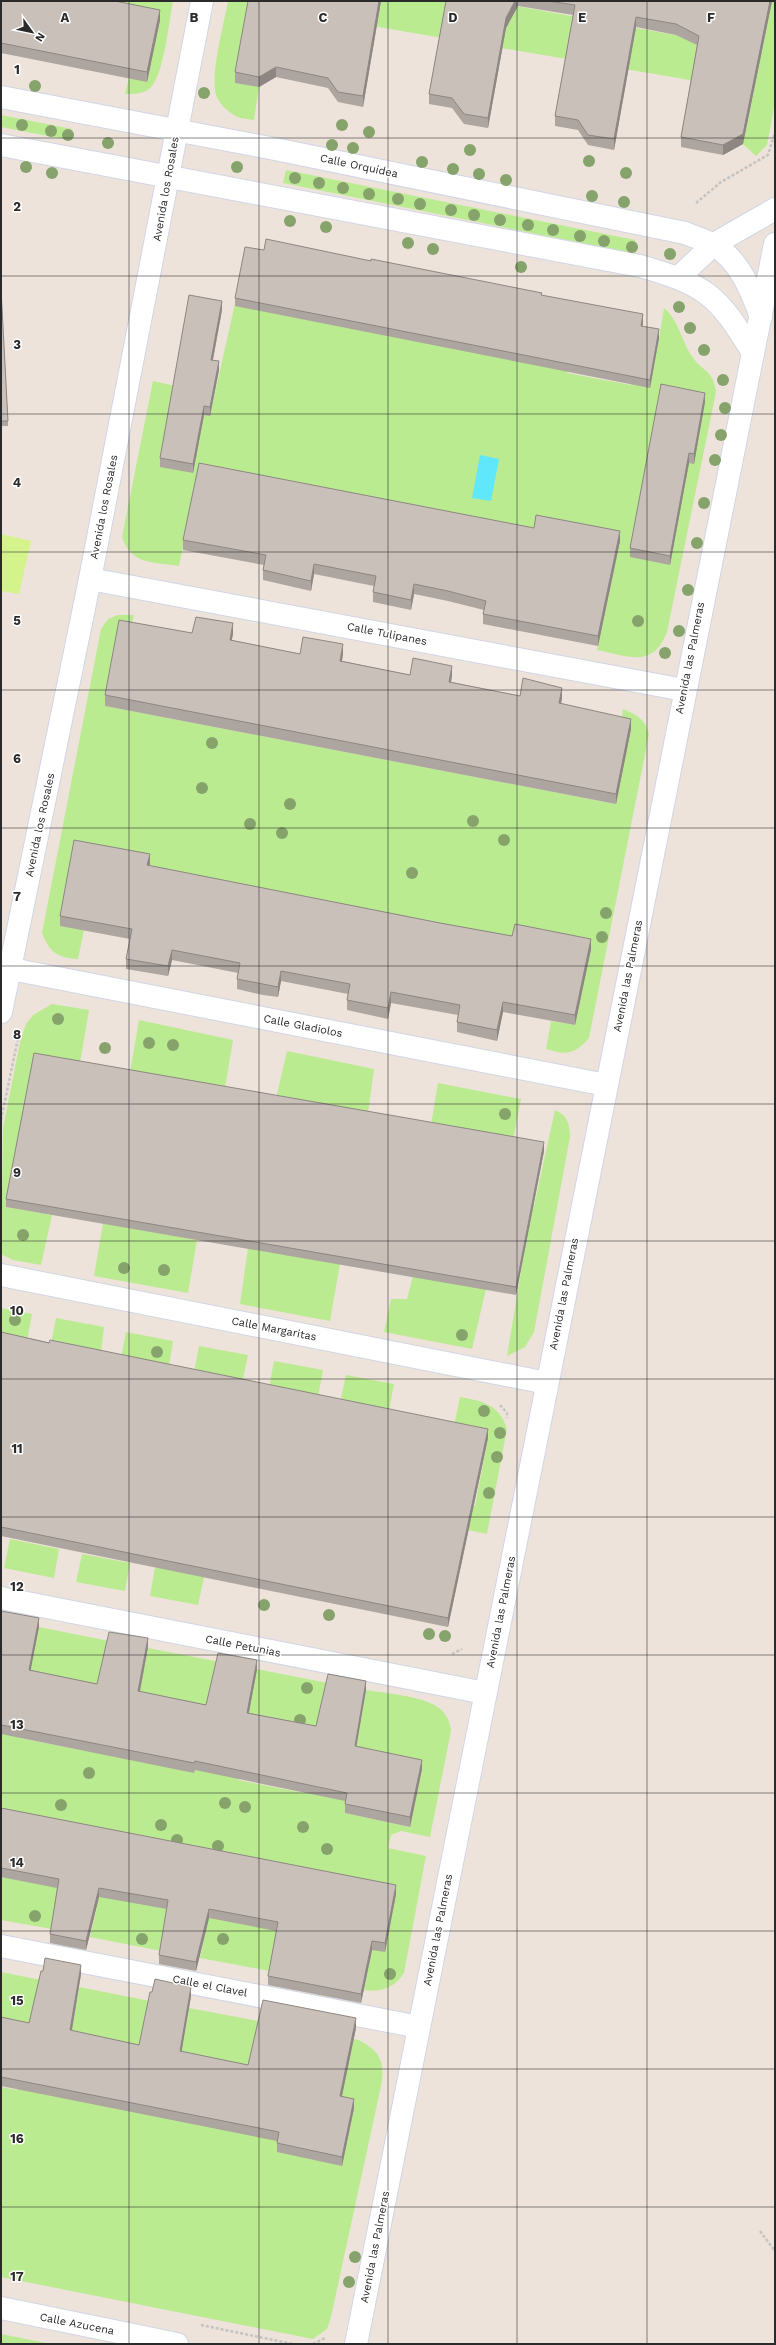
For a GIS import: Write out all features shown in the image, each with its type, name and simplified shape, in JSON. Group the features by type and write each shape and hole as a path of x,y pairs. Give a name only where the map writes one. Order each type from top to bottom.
{"street":[{"name":"Avenida los Rosales","path":"1,1012 6,968 90,579 202,1"},
{"name":"Calle Orquídea","path":"1,97 275,149 648,225 685,234 714,244 730,258 748,284 761,317"},
{"path":"1,145 168,176 266,197 640,266 679,277 700,287 724,308 753,353"},
{"path":"679,277 714,244 775,209"},
{"name":"Avenida las Palmeras","path":"356,2344 684,690 775,244"},
{"name":"Calle Tulipanes","path":"90,579 684,690"},
{"name":"Calle Gladiolos","path":"6,968 606,1085"},
{"name":"Calle Margaritas","path":"1,1275 546,1383"},
{"name":"Calle Petunias","path":"1,1598 485,1693"},
{"name":"Calle el Clavel","path":"1,1946 419,2027"},
{"name":"Calle Azucena","path":"1,2308 177,2344"}],"path":[{"path":"695,204 721,182 768,154 775,132"},
{"path":"1,1120 18,1037"},
{"path":"450,1655 466,1647"},
{"path":"760,2231 775,2251"},
{"path":"313,2344 328,2335"}],"green space":[{"path":"65,1 173,1 168,34 159,73 149,89 140,93 125,94 129,78"},
{"path":"228,1 489,1 762,51 772,1 775,1 775,102 767,145 756,156 743,144 754,91 349,22 259,87 254,120 241,118 231,113 221,103 217,98 215,86 216,62"},
{"path":"1,115 72,129 69,140 1,127"},
{"path":"286,170 635,240 632,253 283,183"},
{"path":"236,299 568,365 567,373 631,385 659,338 664,308 676,324 691,355 713,379 716,392 667,632 661,644 655,651 647,656 638,657 629,657 597,650 609,595 527,574 191,509 179,566 144,560 131,553 122,537 153,381 180,387 204,415 210,415"},
{"path":"1,534 31,541 19,594 1,591"},
{"path":"118,615 134,615 130,632 105,706 616,804 620,726 623,709 640,718 649,734 589,1038 584,1044 574,1051 565,1053 546,1049 551,1021 575,1025 590,949 505,982 84,930 78,959 65,957 55,953 48,945 42,933 101,629 108,619"},
{"path":"52,1004 89,1010 79,1069 309,1166 534,1206 555,1110 562,1114 567,1120 570,1137 534,1332 525,1347 507,1356 526,1241 16,1152 7,1207 52,1215 41,1265 13,1260 1,1254 3,1128 20,1042 26,1024 33,1015"},
{"path":"139,1020 233,1040 224,1094 129,1078"},
{"path":"287,1051 374,1069 367,1120 275,1103"},
{"path":"438,1083 521,1099 512,1145 430,1131"},
{"path":"103,1223 197,1240 188,1293 94,1276"},
{"path":"248,1248 340,1264 330,1321 240,1304"},
{"path":"413,1276 486,1289 472,1349 384,1332 391,1299 407,1299"},
{"path":"1,1308 32,1314 26,1347 1,1341"},
{"path":"56,1318 104,1327 100,1360 50,1349"},
{"path":"126,1332 173,1341 168,1373 120,1363"},
{"path":"199,1346 248,1355 241,1388 193,1378"},
{"path":"274,1361 323,1370 317,1403 268,1393"},
{"path":"346,1375 394,1384 388,1416 339,1407"},
{"path":"460,1397 476,1400 495,1409 500,1414 507,1429 487,1534 439,1524 445,1501 475,1506 488,1438 453,1431"},
{"path":"10,1539 59,1549 54,1578 4,1568"},
{"path":"82,1554 130,1563 125,1591 76,1582"},
{"path":"155,1567 204,1577 198,1605 150,1596"},
{"path":"39,1627 109,1641 142,1678 148,1648 328,1683 361,1720 366,1690 412,1697 439,1708 450,1724 451,1731 430,1837 401,1831 391,1835 388,1848 426,1856 404,1973 400,1978 392,1985 382,1990 364,1990 370,1958 351,1955 270,1971 200,1958 206,1928 201,1920 161,1951 90,1937 97,1907 91,1898 52,1929 1,1920 1,1659 33,1657","holes":["97,1693 85,1751 20,1738","250,1722 316,1736 304,1793 238,1780","422,1769 410,1827 345,1813"]},
{"path":"1,1972 41,1980 74,2018 79,1987 150,2001 184,2038 189,2008 359,2040 377,2054 382,2064 381,2086 331,2317 327,2329 313,2339 1,2277 1,2087 17,2090 29,2033 1,2027"},
{"path":"1,2334 51,2344 1,2344"}],"water":[{"path":"480,455 499,459 491,501 472,498"}],"building":[{"path":"1,1 115,1 160,10 147,72 1,43"},
{"path":"248,1 379,1 363,96 338,92 328,78 276,67 259,77 235,72"},
{"path":"446,1 515,1 506,18 488,118 464,114 452,98 429,94"},
{"path":"548,1 770,1 743,134 723,145 681,137 699,36 676,24 636,17 614,139 588,135 578,120 555,116 575,5"},
{"path":"266,239 371,261 371,259 542,293 541,295 643,314 641,326 659,329 650,380 235,298 245,247 264,250"},
{"path":"1,289 8,421 1,421"},
{"path":"189,295 222,301 211,360 219,361 210,407 204,406 193,464 160,458"},
{"path":"661,384 705,393 694,454 689,453 670,556 630,548"},
{"path":"199,463 534,528 536,515 620,531 598,636 483,614 486,601 414,584 411,600 373,592 376,576 314,564 311,581 263,570 266,555 183,540"},
{"path":"196,617 233,623 230,640 300,654 303,637 343,644 340,661 410,675 413,658 452,666 449,682 520,696 523,678 562,688 559,703 631,719 616,794 105,695 119,620 192,633"},
{"path":"74,840 150,854 147,865 440,923 512,936 515,924 591,939 575,1015 503,1002 497,1030 457,1022 460,1005 391,992 388,1008 347,1000 350,984 281,971 278,987 237,979 240,963 172,950 168,966 126,959 132,929 60,916"},
{"path":"34,1053 544,1142 516,1287 6,1199"},
{"path":"1,1332 49,1343 50,1340 488,1429 448,1618 1,1527"},
{"path":"1,1611 39,1618 29,1670 97,1684 109,1632 148,1638 138,1691 206,1705 218,1653 257,1660 247,1713 316,1726 328,1674 366,1681 355,1746 422,1760 410,1817 345,1804 347,1793 195,1761 194,1763 1,1725"},
{"path":"1,1808 396,1885 385,1943 372,1941 361,1994 268,1976 278,1922 209,1909 196,1962 159,1955 168,1900 99,1888 86,1941 50,1934 59,1879 1,1868"},
{"path":"45,1958 81,1965 70,2030 139,2045 150,1992 152,1992 155,1979 191,1987 180,2051 248,2065 263,2000 356,2018 340,2096 354,2099 342,2157 277,2143 279,2132 1,2077 1,2017 29,2023"}]}
